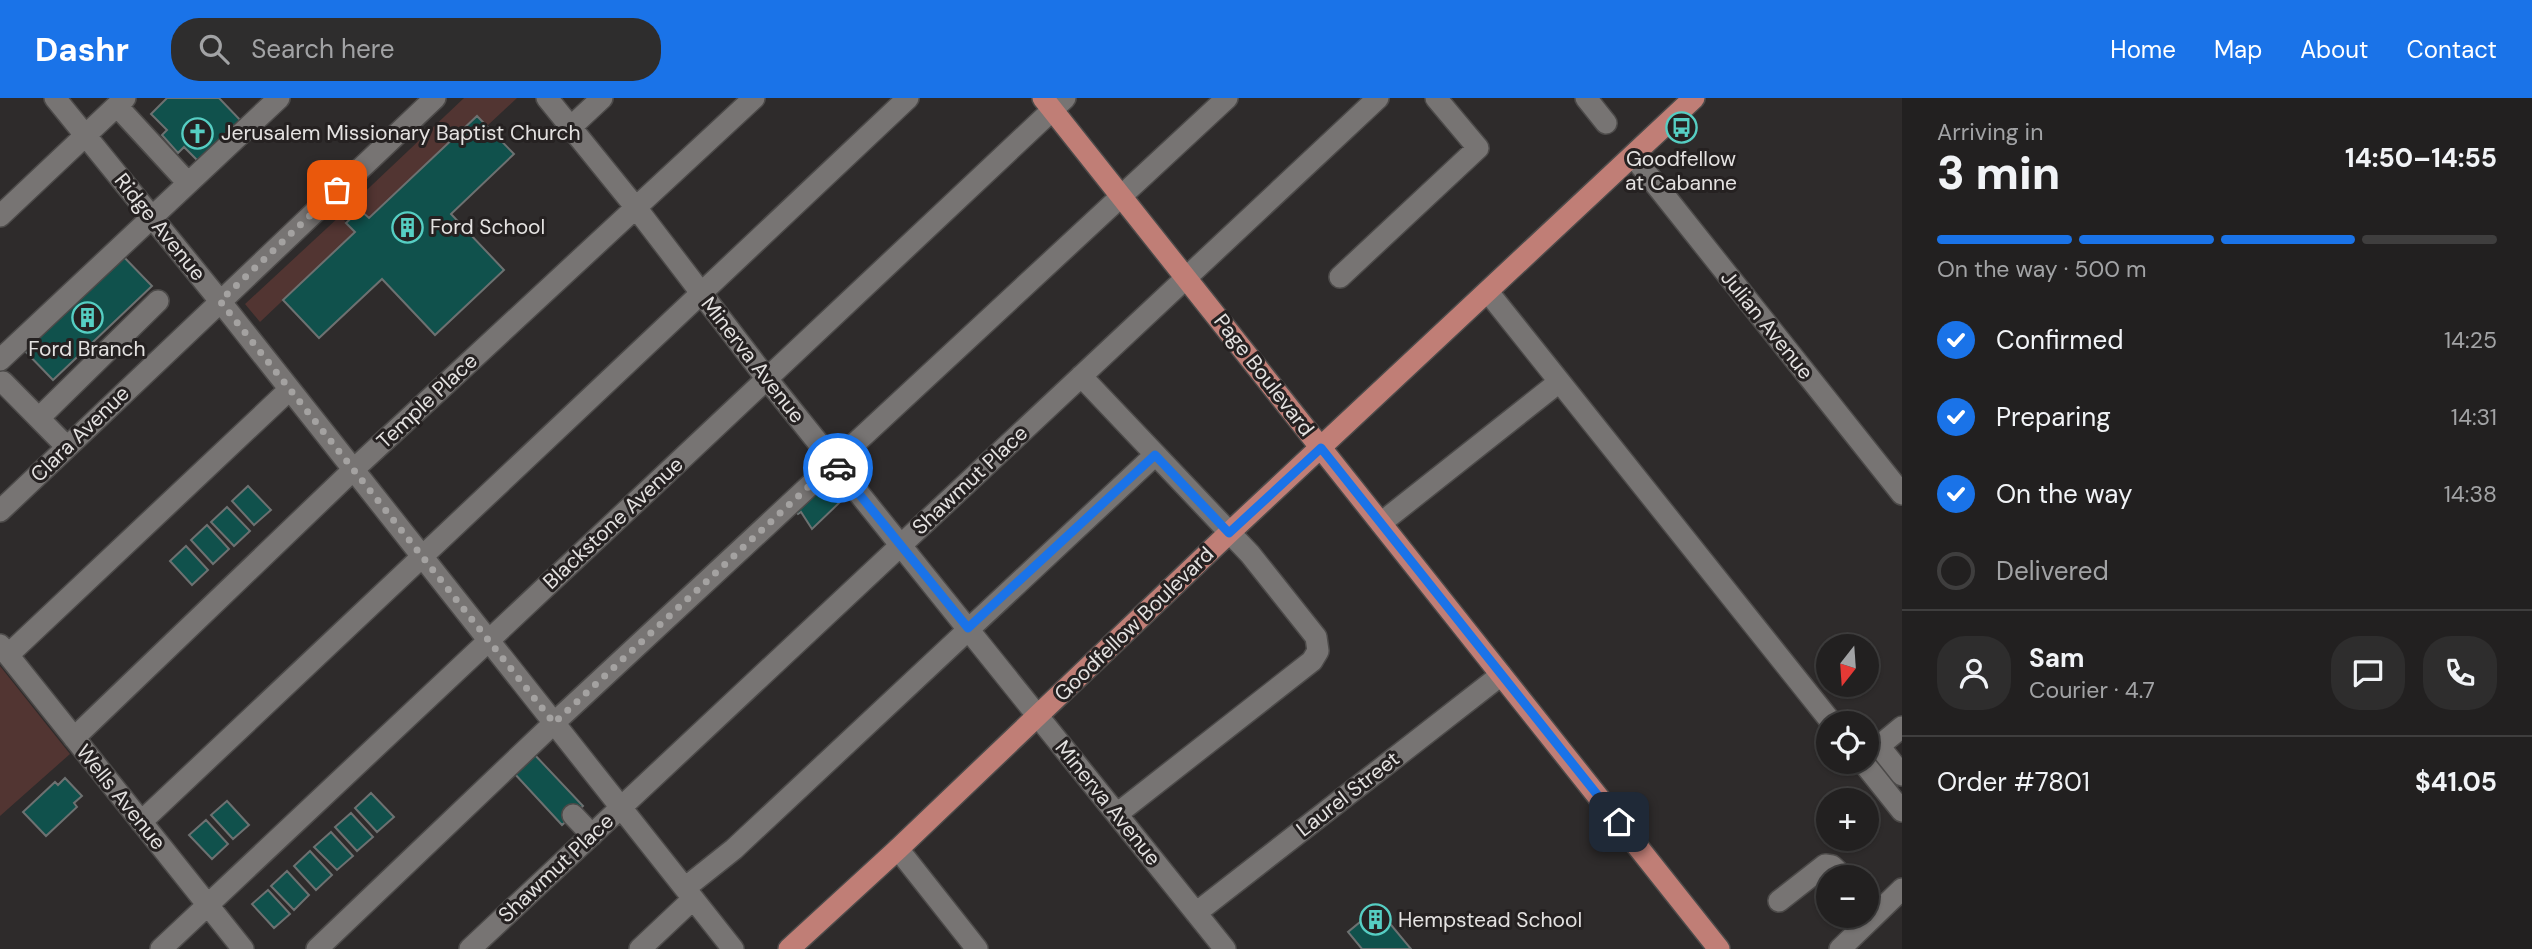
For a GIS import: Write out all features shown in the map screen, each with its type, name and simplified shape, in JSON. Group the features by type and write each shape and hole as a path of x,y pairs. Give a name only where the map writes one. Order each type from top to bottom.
{"main road":[{"name":"Goodfellow Boulevard","path":"789,949 1694,98"},
{"name":"Page Boulevard","path":"1054,102 1122,197 1719,949"}],"street":[{"name":"Ridge Avenue","path":"55,98 220,301 733,949"},
{"path":"0,360 279,98"},
{"name":"Clara Avenue","path":"0,511 435,98"},
{"name":"Minerva Avenue","path":"547,98 637,209 767,379 1224,949"},
{"path":"570,127 602,98"},
{"name":"Temple Place","path":"74,738 352,471 754,98"},
{"path":"141,822 908,98"},
{"path":"317,949 554,723 1227,98"},
{"name":"Shawmut Place","path":"470,949 1378,98"},
{"path":"1340,277 1478,148 1436,98"},
{"path":"1586,98 1606,123"},
{"path":"0,216 121,102 188,183"},
{"name":"Blackstone Avenue","path":"161,949 767,379 1054,102"},
{"name":"Julian Avenue","path":"1633,156 1902,494"},
{"path":"1488,292 1822,711"},
{"path":"39,418 158,301"},
{"path":"1081,376 1250,554 1316,637 1318,651 1312,661 1117,814"},
{"path":"3,382 67,447"},
{"path":"1381,523 1559,382"},
{"path":"4,650 289,390"},
{"path":"640,949 734,849 1155,455"},
{"name":"Wells Avenue","path":"4,650 243,949"},
{"name":"Laurel Street","path":"1196,912 1501,675"},
{"path":"1902,727 1879,746 1902,775"},
{"path":"1875,774 1898,796"},
{"path":"573,815 592,835"},
{"path":"898,849 977,949"},
{"path":"1779,901 1816,872"},
{"path":"1879,904 1902,889"},
{"path":"1840,949 1856,928"}],"shaded area":[{"path":"464,98 517,98 487,126 477,116 369,218 353,203"},
{"path":"340,216 355,232 260,322 245,304"},
{"path":"0,666 70,754 0,816"}],"building":[{"name":"Jerusalem Missionary Baptist Church","path":"167,98 219,98 243,123 200,163 184,147 178,153 162,135 167,130 151,114"},
{"name":"Ford School","path":"477,116 514,154 451,214 504,270 435,335 382,279 319,338 283,300 355,232 346,223 360,210 369,218"},
{"name":"Ford Branch","path":"121,254 152,286 53,380 22,348"},
{"path":"821,482 840,502 812,529 801,512 798,514 792,508"},
{"path":"248,486 271,510 254,525 232,501"},
{"path":"227,507 250,531 234,546 211,522"},
{"path":"207,525 229,549 213,564 191,540"},
{"path":"186,546 208,570 192,585 170,561"},
{"path":"533,753 583,806 562,825 513,772"},
{"path":"65,778 82,796 74,803 77,807 46,836 23,812 55,782 58,785"},
{"path":"371,793 394,817 377,832 355,808"},
{"path":"227,801 249,825 233,839 211,815"},
{"path":"351,813 373,837 357,851 335,827"},
{"path":"206,820 228,844 212,859 189,835"},
{"path":"331,832 353,856 337,870 314,847"},
{"path":"310,851 332,875 316,890 294,866"},
{"path":"287,871 309,895 294,910 271,886"},
{"path":"268,890 290,914 274,928 252,904"},
{"name":"Hempstead School","path":"1377,908 1411,949 1362,949 1348,932"}],"way so far":[{"path":"337,190 220,301 554,723 834,463 838,468"}],"place":[{"name":"Goodfellow at Cabanne","path":"1681,127"},
{"name":"Jerusalem Missionary Baptist Church","path":"198,133"},
{"name":"Ford School","path":"407,227"},
{"name":"Ford Branch","path":"87,317"},
{"name":"Hempstead School","path":"1375,920"}],"route":[{"path":"838,468 968,628 1155,455 1229,533 1321,448 1619,822"}]}
